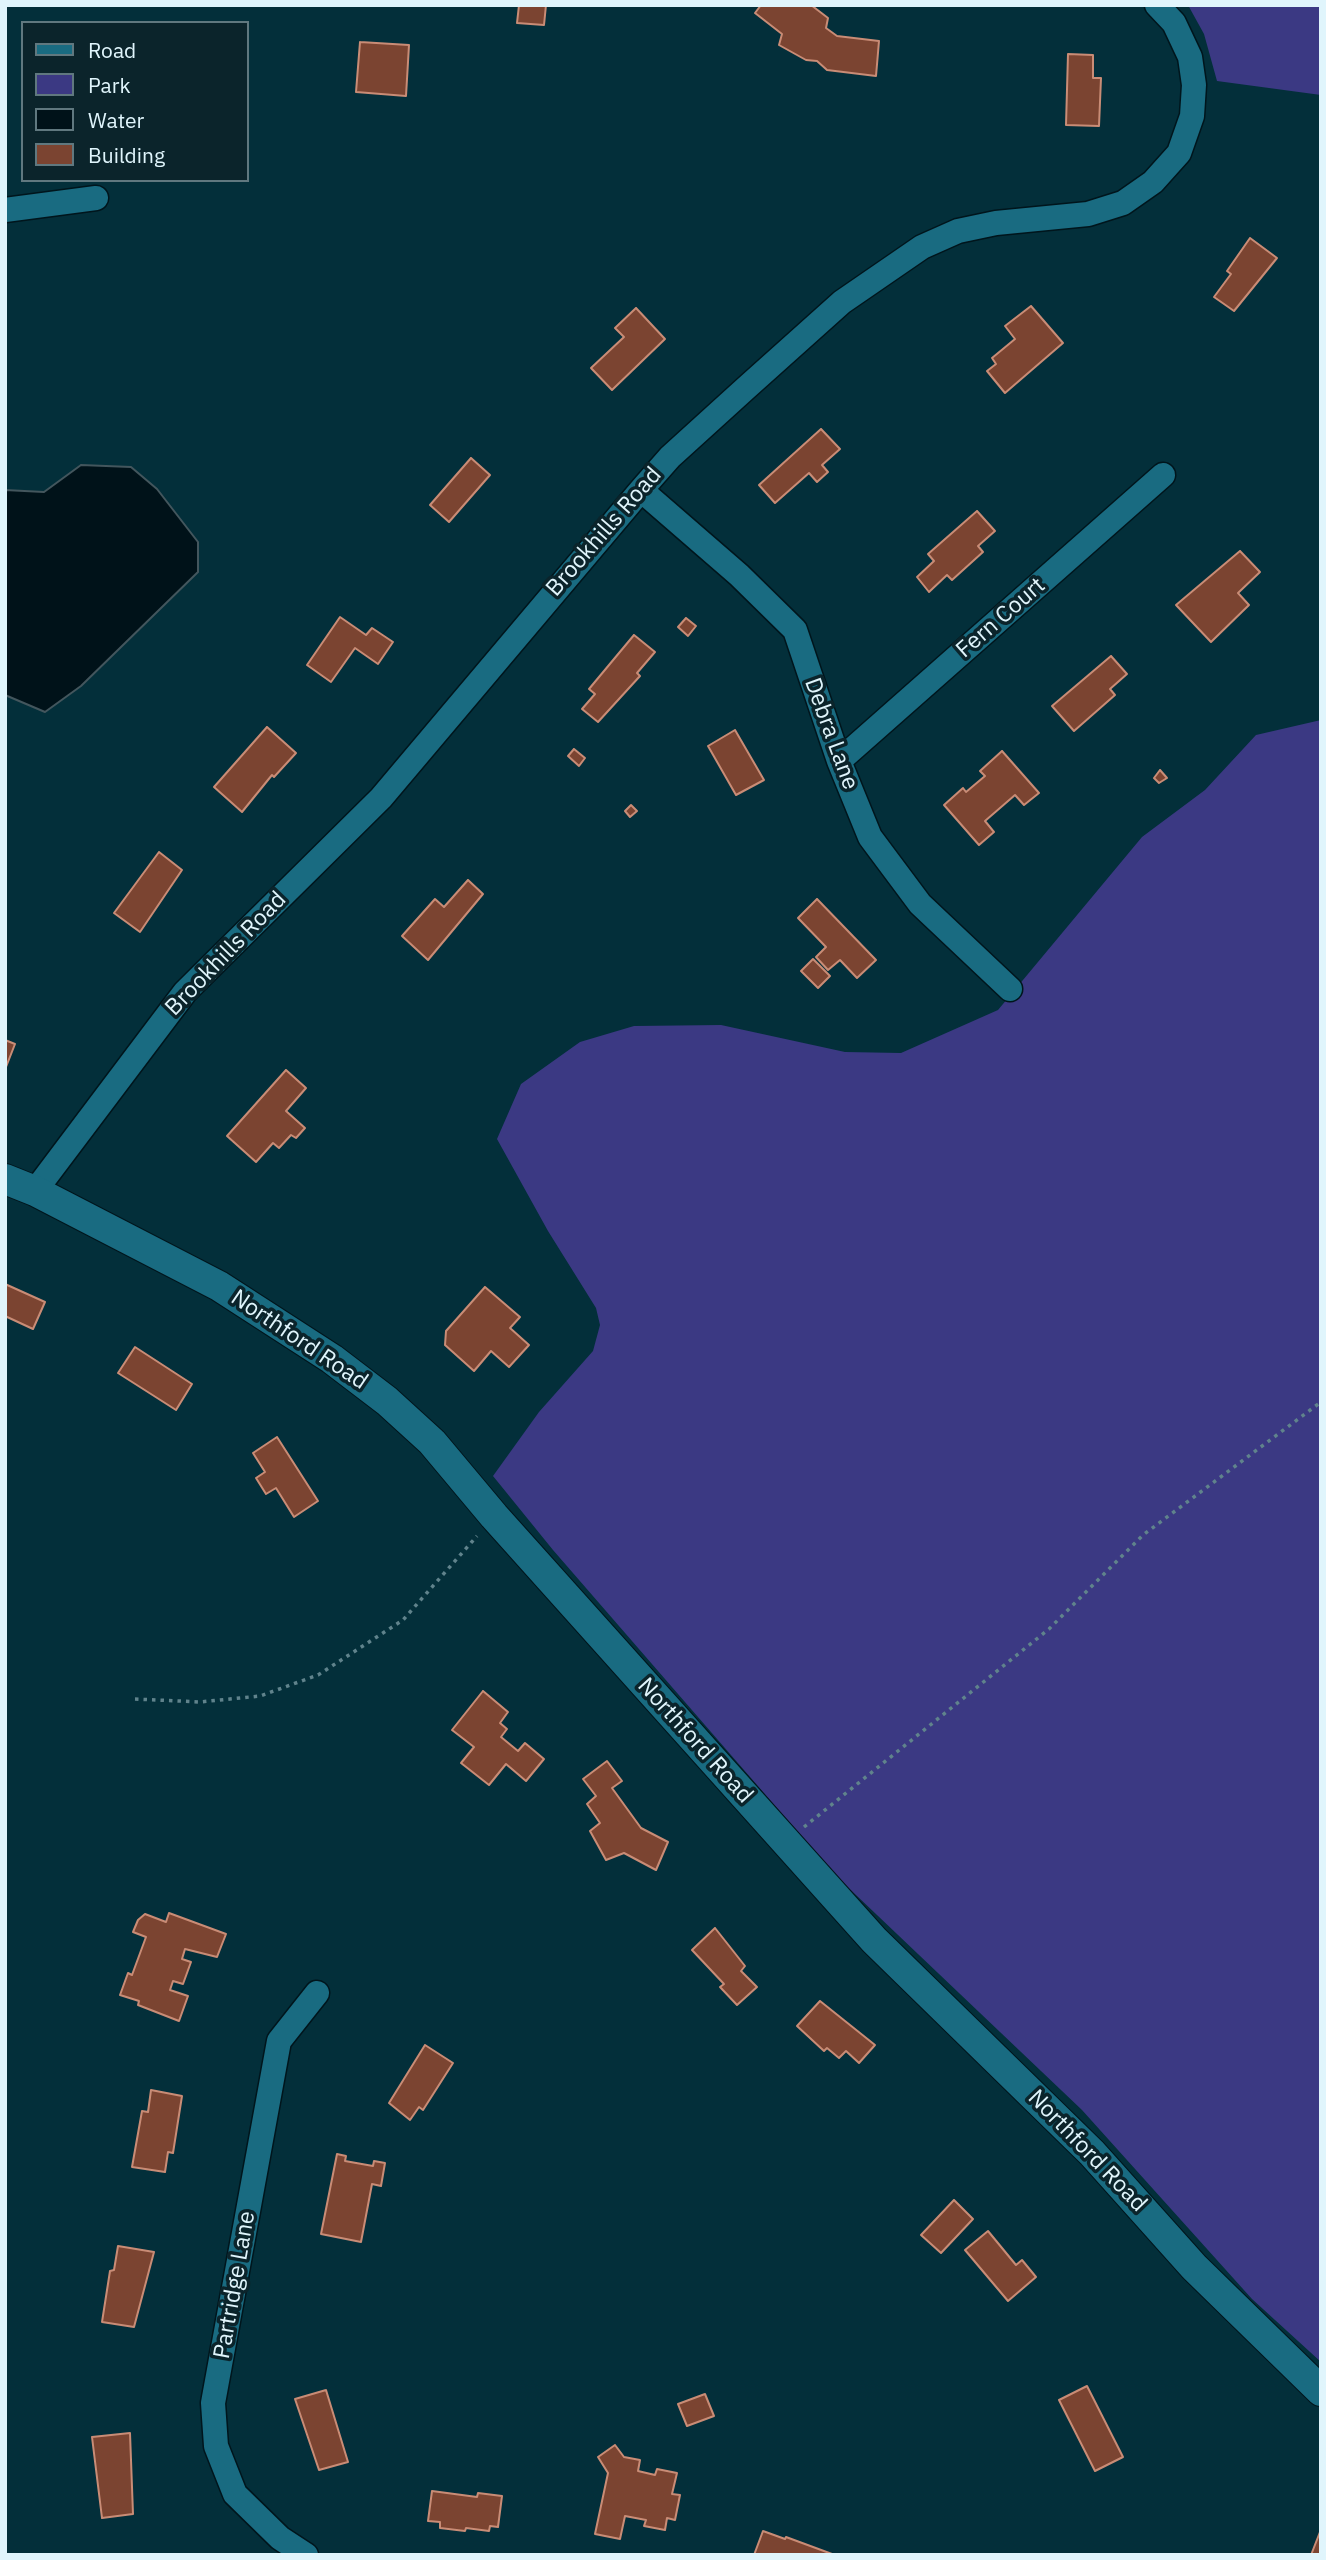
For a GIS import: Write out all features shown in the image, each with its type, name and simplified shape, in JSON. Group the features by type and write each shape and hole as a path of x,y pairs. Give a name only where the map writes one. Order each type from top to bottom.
{"street":[{"name":"Brookhills Road","path":"35,1191 186,992 381,798 670,457 842,302 922,247 958,231 996,223 1088,214 1123,203 1153,182 1179,153 1192,116 1194,85 1190,57 1180,34 1174,23 1157,5"},
{"path":"5,210 96,198"},
{"name":"Fern Court","path":"839,761 1163,475"},
{"name":"Debra Lane","path":"641,490 739,575 794,630 839,761 870,837 920,904 1010,989"},
{"name":"Northford Road","path":"5,1179 35,1191 219,1286 332,1359 387,1401 432,1442 494,1516 874,1940 1092,2153 1195,2267 1321,2391"},
{"name":"Partridge Lane","path":"306,2555 280,2538 235,2494 216,2446 213,2403 279,2041 317,1993"}],"path":[{"path":"785,1842 1049,1629 1143,1535 1321,1402"},
{"path":"135,1699 200,1702 260,1696 318,1675 403,1620 494,1516"}],"green space":[{"path":"1188,5 1321,5 1321,95 1217,81 1204,34"},
{"path":"1321,720 1321,2362 1252,2299 1082,2110 836,1876 553,1550 493,1476 539,1412 593,1351 600,1325 596,1308 548,1231 497,1139 521,1084 580,1042 634,1026 721,1025 845,1052 901,1053 998,1010 1142,837 1205,790 1256,735"}],"water":[{"path":"81,465 131,467 157,489 198,542 198,572 81,686 45,712 5,695 5,490 44,492"}],"building":[{"path":"519,5 546,5 544,25 517,23"},
{"path":"761,5 811,5 828,18 826,28 837,36 879,41 876,76 827,70 817,61 806,60 779,45 782,34 755,13"},
{"path":"360,42 409,45 406,96 356,92"},
{"path":"1068,54 1093,55 1093,78 1101,78 1099,126 1066,125"},
{"path":"1250,238 1277,258 1234,311 1214,297 1231,274 1227,271"},
{"path":"1031,306 1063,343 1005,393 987,371 996,364 992,358 1015,339 1005,326"},
{"path":"636,308 665,339 612,390 591,368 624,337 615,328"},
{"path":"821,429 840,449 822,465 828,472 817,482 809,473 775,503 759,485"},
{"path":"471,458 490,475 449,522 430,505"},
{"path":"977,511 995,531 978,546 983,552 952,580 947,575 929,592 917,577 934,561 928,554"},
{"path":"1240,551 1260,572 1238,593 1249,605 1211,642 1176,605"},
{"path":"340,617 366,635 372,628 393,642 378,664 355,648 331,682 307,665"},
{"path":"686,618 696,626 688,636 678,627"},
{"path":"634,635 655,652 637,673 640,676 598,722 582,709 595,694 589,689"},
{"path":"1111,656 1127,674 1110,689 1115,695 1074,731 1052,706"},
{"path":"267,727 296,753 274,777 272,775 242,812 214,787"},
{"path":"735,730 764,780 736,795 708,746"},
{"path":"574,749 585,758 579,766 568,756"},
{"path":"1002,751 1039,793 1024,805 1015,795 985,821 994,832 979,845 944,805 963,788 966,792 985,776 980,771"},
{"path":"1160,770 1167,778 1159,783 1154,778"},
{"path":"631,805 637,811 630,817 625,811"},
{"path":"159,852 182,870 140,932 114,913"},
{"path":"468,880 483,894 428,960 402,936 435,899 444,907"},
{"path":"817,899 876,960 857,978 840,960 828,970 816,957 826,947 798,918"},
{"path":"813,959 830,976 818,988 801,971"},
{"path":"5,1040 15,1044 6,1067 5,1067"},
{"path":"286,1070 306,1088 286,1111 305,1128 296,1138 291,1135 279,1148 273,1143 256,1162 227,1136"},
{"path":"5,1284 45,1302 33,1329 5,1316"},
{"path":"485,1287 520,1317 510,1328 529,1345 509,1367 491,1351 474,1371 445,1345 446,1331"},
{"path":"135,1347 192,1384 176,1410 118,1373"},
{"path":"277,1437 318,1501 294,1517 276,1488 266,1494 256,1478 265,1472 253,1453"},
{"path":"483,1691 508,1712 500,1723 507,1729 501,1737 518,1751 525,1743 544,1759 526,1781 506,1764 489,1785 461,1763 474,1747 452,1730"},
{"path":"607,1761 622,1781 612,1788 641,1828 668,1842 656,1870 624,1853 606,1860 590,1831 600,1823 587,1804 596,1796 583,1779"},
{"path":"169,1913 226,1934 217,1957 185,1949 182,1959 191,1962 183,1984 173,1981 170,1990 188,1996 179,2021 138,2005 139,2001 120,1995 128,1973 132,1975 146,1937 133,1932 138,1920 145,1914 166,1922"},
{"path":"715,1928 745,1966 741,1971 757,1987 737,2005 720,1987 724,1984 692,1950"},
{"path":"820,2001 875,2045 859,2063 846,2051 839,2058 827,2048 824,2051 797,2026"},
{"path":"425,2045 453,2063 423,2110 419,2107 410,2120 389,2103"},
{"path":"151,2090 182,2096 173,2153 168,2152 165,2172 132,2167 142,2111 148,2112"},
{"path":"337,2154 346,2156 345,2161 373,2166 374,2161 385,2163 381,2186 372,2184 361,2242 321,2234"},
{"path":"954,2200 973,2219 941,2253 921,2235"},
{"path":"988,2231 1016,2265 1022,2260 1036,2277 1008,2301 965,2250"},
{"path":"118,2246 154,2252 134,2327 102,2322 110,2271 114,2270"},
{"path":"1087,2386 1123,2457 1095,2471 1059,2400"},
{"path":"326,2390 348,2462 319,2470 295,2399"},
{"path":"705,2394 714,2416 687,2426 678,2404"},
{"path":"130,2433 133,2514 102,2518 92,2437"},
{"path":"615,2445 624,2457 640,2460 638,2471 655,2475 657,2469 677,2473 672,2494 680,2495 675,2520 667,2518 665,2530 644,2526 646,2520 625,2516 620,2539 595,2534 608,2473 598,2457"},
{"path":"432,2491 477,2497 478,2493 502,2496 498,2527 490,2526 489,2531 440,2528 440,2522 428,2521"},
{"path":"763,2531 785,2539 786,2537 832,2554 754,2555"},
{"path":"1320,2532 1321,2555 1311,2555"}]}
